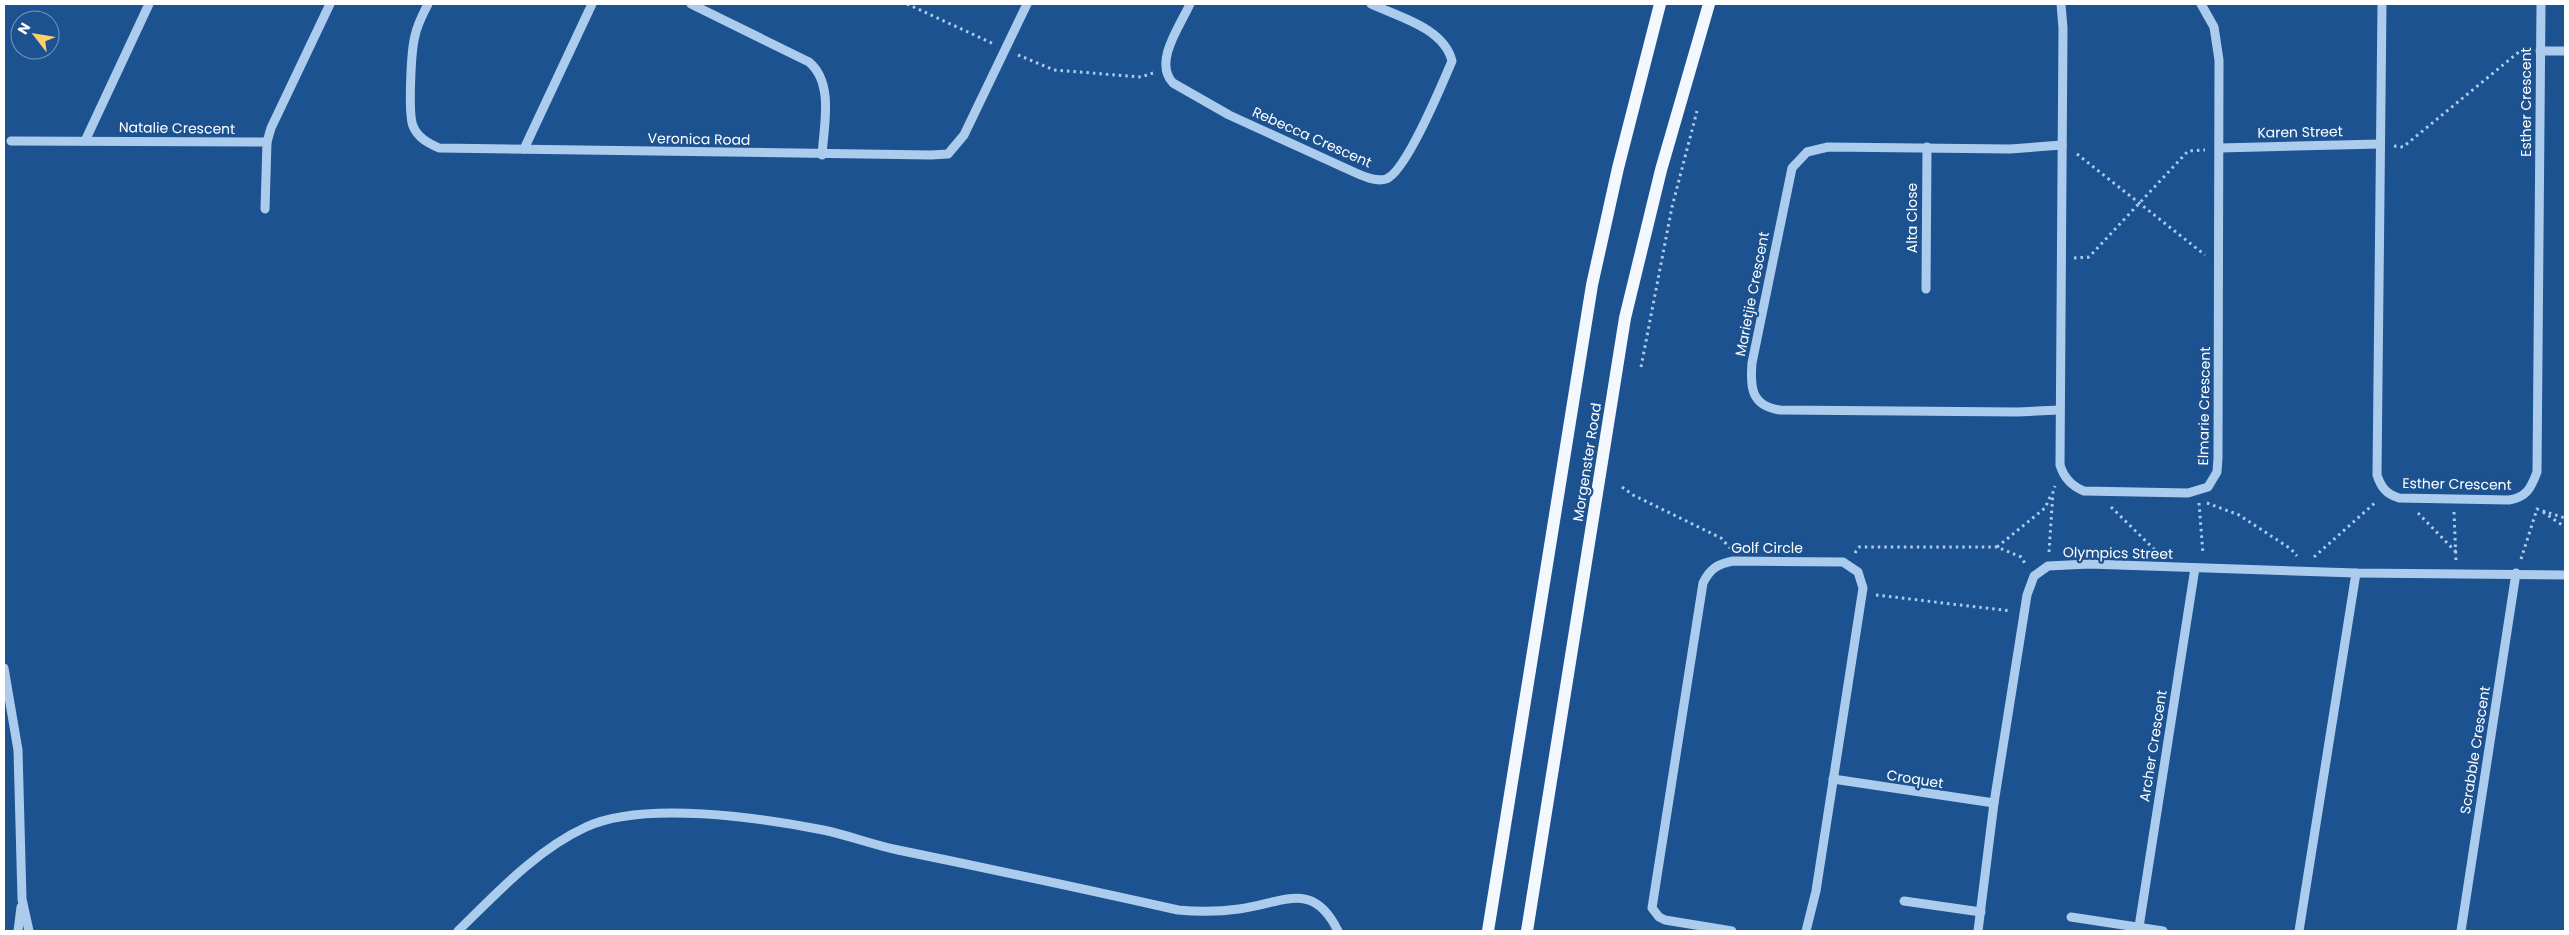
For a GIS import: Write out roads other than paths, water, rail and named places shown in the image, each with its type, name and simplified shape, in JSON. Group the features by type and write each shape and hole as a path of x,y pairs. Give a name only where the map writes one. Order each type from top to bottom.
{"main road":[{"name":"Morgenster Road","path":"1488,931 1592,285 1618,168 1660,4"},
{"name":"Morgenster Road","path":"1527,931 1625,318 1661,170 1709,4"}],"street":[{"path":"85,141 149,4"},
{"path":"265,209 267,142 271,128 330,4"},
{"name":"Veronica Road","path":"428,4 414,36 412,124 417,134 426,142 439,148 822,154 948,154 964,136 1027,4"},
{"path":"524,149 592,4"},
{"path":"691,4 809,62 819,70 825,90 822,154"},
{"name":"Rebecca Crescent","path":"1190,4 1166,55 1165,69 1167,76 1181,89 1229,115 1356,174 1372,179 1387,179 1398,170 1412,148 1452,61 1449,49 1443,41 1431,32 1370,4"},
{"path":"2059,410 2063,28 2061,4"},
{"name":"Elmarie Crescent","path":"2059,410 2059,459 2062,472 2073,485 2090,492 2188,493 2203,490 2217,472 2220,148 2217,40 2214,27 2201,4"},
{"name":"Esther Crescent","path":"2382,4 2377,475 2381,486 2387,493 2399,498 2454,499 2519,499 2531,486 2537,472 2541,4"},
{"path":"2540,51 2565,51"},
{"name":"Natalie Crescent","path":"11,141 267,142"},
{"name":"Karen Street","path":"2220,148 2380,144"},
{"name":"Marietjie Crescent","path":"2059,410 2018,412 1780,410 1764,405 1752,391 1750,382 1752,362 1772,260 1792,168 1806,152 1819,147 2062,150"},
{"name":"Alta Close","path":"1926,289 1927,147"},
{"name":"Golf Circle","path":"1732,931 1665,920 1655,913 1652,902 1703,583 1709,572 1717,565 1742,561 1837,562 1848,565 1860,577 1862,594 1833,779"},
{"name":"Olympics Street","path":"1994,803 2024,612 2034,576 2048,566 2089,564 2311,572 2565,575"},
{"name":"Archer Crescent","path":"2139,927 2194,568"},
{"path":"2299,931 2356,573"},
{"name":"Scrabble Crescent","path":"2461,931 2516,574"},
{"path":"4,668 18,750 22,899 18,931"},
{"path":"1806,931 1816,891 1833,779"},
{"name":"Croquet","path":"1833,779 1994,803"},
{"path":"1978,931 1994,803"},
{"path":"458,931 524,869 557,843 587,826 609,819 685,814 824,830 882,847 1178,910 1209,912 1241,909 1299,897 1324,908 1330,914 1338,931"},
{"path":"22,899 29,931"},
{"path":"1904,901 1981,912"},
{"path":"2071,916 2163,931"}]}
